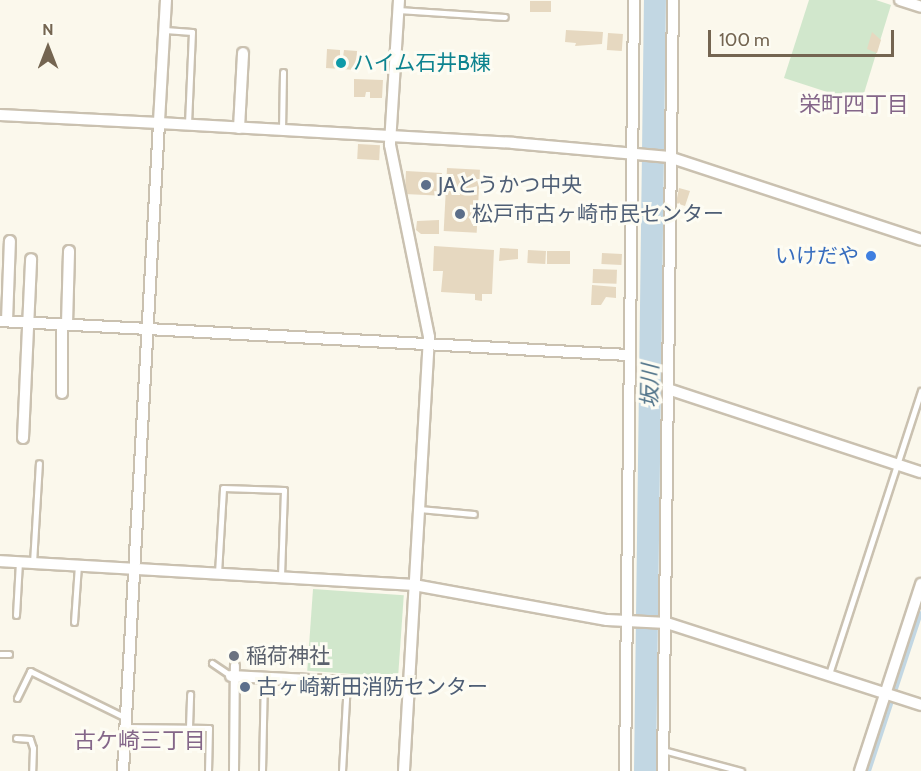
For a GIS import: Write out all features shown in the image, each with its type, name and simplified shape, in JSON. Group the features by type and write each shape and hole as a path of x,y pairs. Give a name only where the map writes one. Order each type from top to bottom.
{"street":[{"path":"123,771 166,0"},
{"path":"625,771 628,355 634,0"},
{"path":"663,771 667,623 667,157 673,0"},
{"path":"900,0 921,7"},
{"path":"398,5 390,136 429,344 404,771"},
{"path":"239,128 243,53"},
{"path":"0,115 633,152 667,157 921,240"},
{"path":"10,241 3,321 628,355"},
{"path":"62,393 69,251"},
{"path":"23,438 31,259"},
{"path":"668,389 921,472"},
{"path":"0,561 414,585 627,622 667,623 921,705"},
{"path":"860,771 890,695 921,584"},
{"path":"234,771 234,673 408,686"}],"lane":[{"path":"398,5 505,16"},
{"path":"165,30 192,32 188,125"},
{"path":"282,130 283,72"},
{"path":"829,674 921,391"},
{"path":"33,563 39,463"},
{"path":"218,573 223,488 284,490 281,576"},
{"path":"419,509 474,513"},
{"path":"16,615 19,562"},
{"path":"74,622 78,565"},
{"path":"0,654 9,654"},
{"path":"212,663 234,673"},
{"path":"17,698 30,671 125,722 209,728 208,771"},
{"path":"262,771 264,676"},
{"path":"342,771 347,682"},
{"path":"189,727 190,694"},
{"path":"16,738 30,739 33,748 32,771"},
{"path":"663,750 741,771"}],"green space":[{"path":"809,0 876,0 891,5 861,103 784,78"},
{"path":"313,589 404,595 398,677 307,671"}],"building":[{"path":"530,1 551,1 551,12 530,12"},
{"path":"566,30 603,32 602,44 575,46 576,43 565,42"},
{"path":"872,32 881,40 877,53 867,49"},
{"path":"608,33 623,34 622,51 607,50"},
{"name":"ハイム石井B棟","path":"327,49 340,50 340,57 343,57 344,50 357,51 356,70 326,68"},
{"name":"ハイム石井B棟","path":"354,79 383,80 382,98 370,98 370,92 366,92 365,97 354,97"},
{"path":"358,144 380,145 379,160 357,159"},
{"name":"松戸市古ヶ崎市民センター","path":"447,168 480,170 477,233 444,231"},
{"path":"406,171 442,173 441,196 405,194"},
{"path":"679,188 690,191 685,206 676,203"},
{"path":"439,220 439,234 421,234 416,230 417,221"},
{"path":"434,246 494,250 492,294 482,294 482,301 475,300 475,294 441,292 443,271 433,271"},
{"path":"500,248 518,249 518,259 499,261"},
{"path":"528,250 546,251 545,264 527,263"},
{"path":"547,251 570,251 570,264 547,264"},
{"path":"602,253 622,254 621,265 601,264"},
{"path":"593,269 617,270 616,284 593,283"},
{"path":"592,285 616,287 616,298 606,297 601,305 591,305"}],"waterway":[{"name":"坂川","path":"645,771 655,0"},
{"path":"869,771 921,613"}],"place":[{"name":"ハイム石井B棟","path":"341,63"},
{"name":"JAとうかつ中央","path":"426,185"},
{"name":"松戸市古ヶ崎市民センター","path":"460,214"},
{"name":"いけだや","path":"871,256"},
{"name":"稲荷神社","path":"234,656"},
{"name":"古ヶ崎新田消防センター","path":"245,687"}],"district":[{"name":"栄町四丁目","path":"854,105"},
{"name":"古ケ崎三丁目","path":"140,741"}]}
